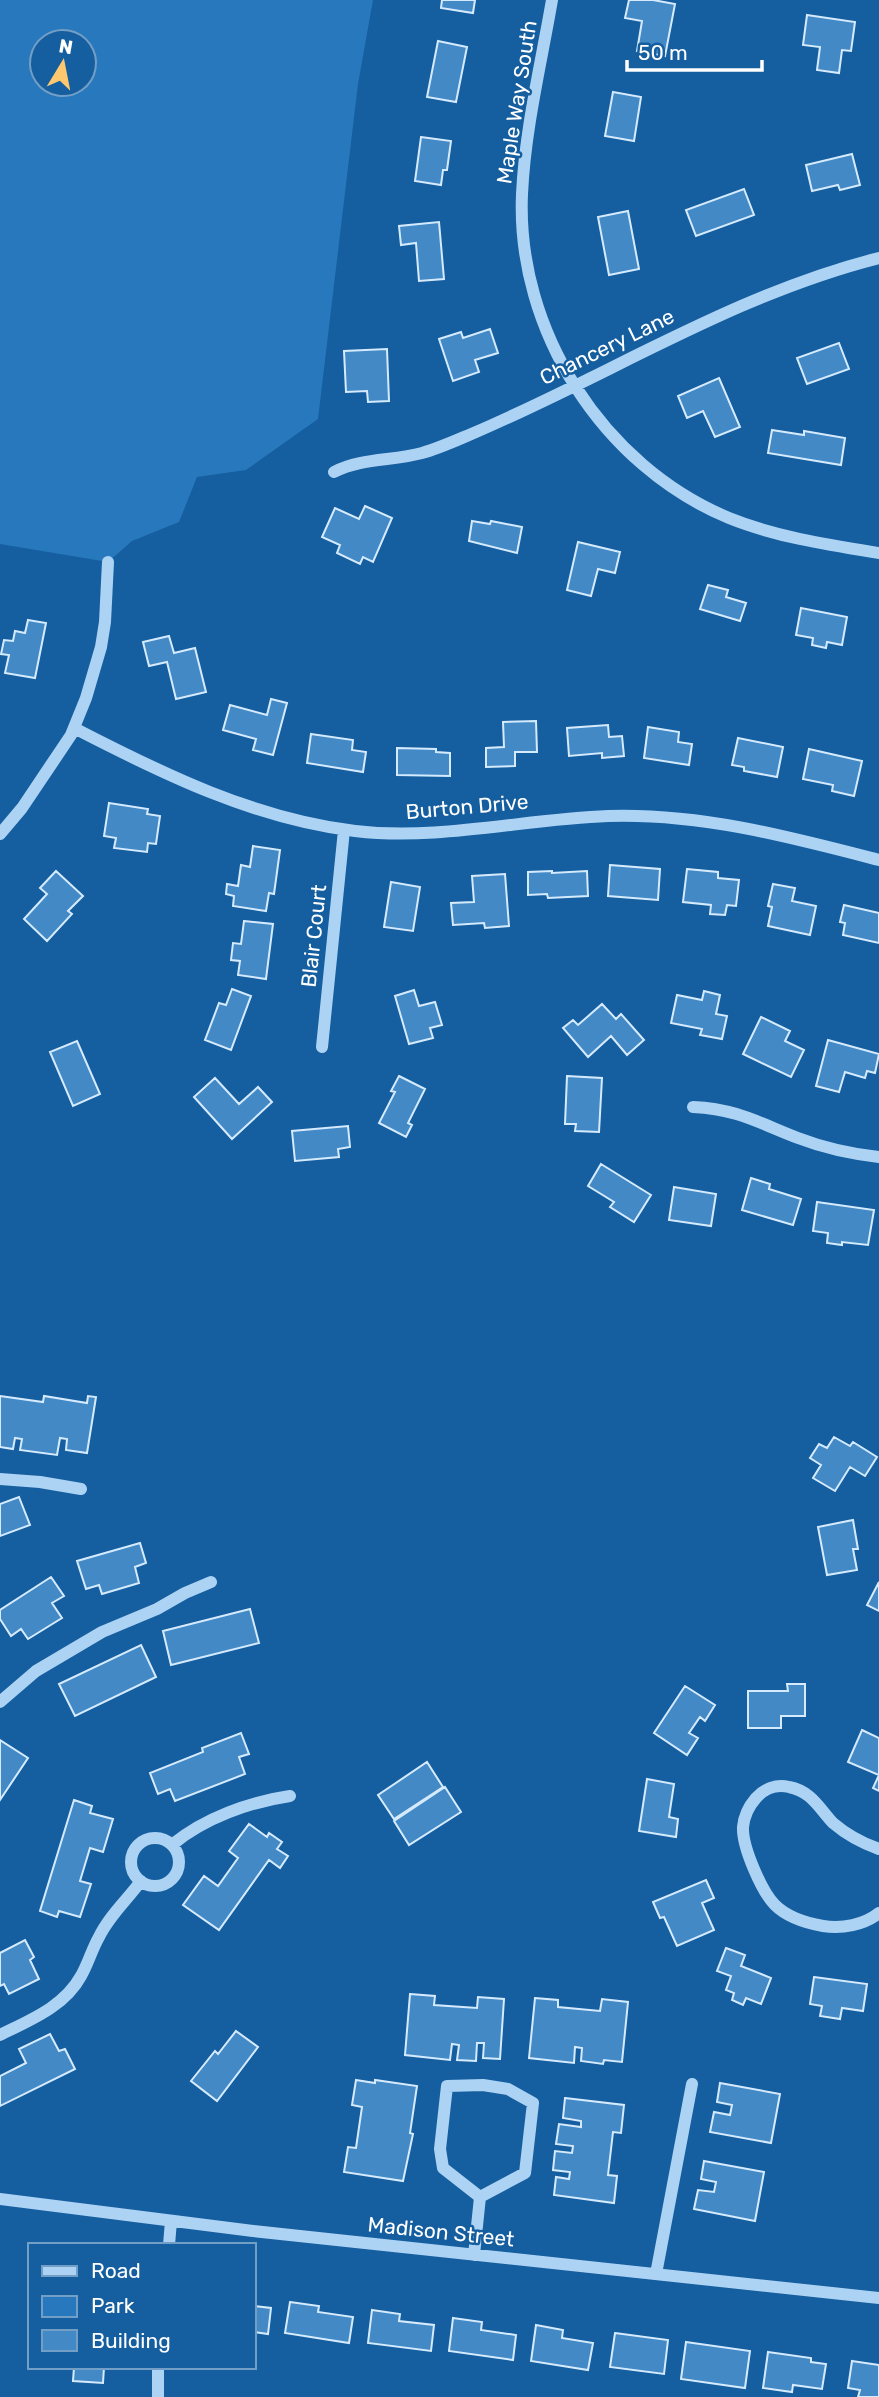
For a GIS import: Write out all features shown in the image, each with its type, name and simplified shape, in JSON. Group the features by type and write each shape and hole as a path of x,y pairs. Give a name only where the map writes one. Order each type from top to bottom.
{"street":[{"name":"Maple Way South","path":"552,0 526,152 522,195 523,230 529,270 541,314 556,351 584,403 629,452 655,474 709,509 754,527 808,541 879,552"},
{"name":"Chancery Lane","path":"334,472 351,463 422,453 476,432 731,309 801,281 879,258"},
{"path":"0,834 29,797 74,728 101,647 108,562"},
{"name":"Burton Drive","path":"74,728 238,804 276,816 344,830 414,833 562,818 648,816 731,825 879,860"},
{"name":"Blair Court","path":"322,1047 344,830"},
{"path":"693,1107 719,1108 809,1142 879,1157"},
{"path":"0,1479 81,1489"},
{"path":"0,1702 36,1671 102,1632 211,1582"},
{"path":"879,1850 855,1839 833,1822 812,1797 787,1786 761,1792 750,1805 745,1817 744,1835 753,1866 776,1907 807,1923 831,1927 859,1923 879,1913"},
{"path":"173,1844 185,1834 234,1810 290,1796"},
{"path":"150,1838 159,1838 173,1844 180,1859 179,1867 171,1880 156,1886 141,1881 135,1875 131,1860 137,1846 150,1838"},
{"path":"0,2035 43,2014 74,1987 90,1959 98,1937 141,1881"},
{"path":"656,2274 692,2084"},
{"path":"483,2085 508,2089 533,2103 525,2173 480,2197 443,2168 440,2149 447,2086 483,2085"},
{"path":"474,2255 480,2197"},
{"name":"Madison Street","path":"0,2199 171,2221 879,2298"},
{"path":"169,2243 171,2221"},
{"path":"158,2369 158,2397"}],"green space":[{"path":"0,0 373,0 358,84 318,419 246,470 197,477 179,522 132,541 108,562 0,544"}],"building":[{"path":"442,0 475,0 473,13 441,8"},
{"path":"629,0 675,4 665,56 637,51 642,21 625,18"},
{"path":"807,15 855,22 851,51 842,50 839,73 817,70 820,47 803,45"},
{"path":"438,41 467,47 456,102 427,97"},
{"path":"613,92 641,97 634,141 605,136"},
{"path":"421,137 451,141 447,170 443,170 441,185 415,181"},
{"path":"852,154 860,185 840,190 838,185 812,191 806,165"},
{"path":"744,189 754,215 696,236 686,210"},
{"path":"628,211 639,269 609,275 598,217"},
{"path":"439,222 444,279 419,281 416,243 401,245 399,226"},
{"path":"490,329 498,353 475,360 479,372 453,381 439,339 461,332 463,338"},
{"path":"839,343 849,369 807,384 797,358"},
{"path":"387,349 389,401 368,402 367,391 346,392 344,351"},
{"path":"719,378 740,427 715,437 703,411 687,418 678,396"},
{"path":"772,430 804,435 804,431 845,438 841,465 768,453"},
{"path":"365,506 392,518 373,562 363,557 360,564 337,553 340,545 322,537 335,508 359,519"},
{"path":"472,521 490,524 491,521 522,527 517,553 469,541"},
{"path":"578,542 620,552 615,573 598,569 591,596 567,590"},
{"path":"708,585 728,590 726,597 746,603 740,621 700,609"},
{"path":"801,608 847,617 842,645 827,642 826,648 812,645 813,638 796,635"},
{"path":"28,620 46,623 35,678 5,673 9,655 1,654 4,640 13,641 15,631 25,633"},
{"path":"169,636 174,653 195,648 206,692 176,699 167,662 149,666 143,642"},
{"path":"271,699 287,703 273,755 253,750 256,739 223,730 230,705 267,715"},
{"path":"536,721 537,752 515,752 515,766 486,767 486,748 504,747 503,722"},
{"path":"608,725 609,737 622,736 624,756 602,758 602,753 569,756 567,728"},
{"path":"648,727 679,732 678,742 692,744 689,765 644,758"},
{"path":"311,734 353,740 352,750 366,752 363,772 307,763"},
{"path":"738,738 783,747 777,777 744,771 744,767 732,765"},
{"path":"397,748 436,749 436,752 450,753 450,776 397,775"},
{"path":"809,749 862,761 854,796 832,791 833,785 803,779"},
{"path":"109,803 148,809 147,814 160,816 156,844 148,843 147,852 114,848 116,838 104,836"},
{"path":"253,846 280,850 274,894 269,893 266,911 233,906 234,896 226,894 227,884 238,886 241,865 250,867"},
{"path":"610,865 660,869 658,900 608,896"},
{"path":"687,869 718,872 718,878 739,880 736,906 727,905 725,915 710,914 711,905 683,902"},
{"path":"56,871 83,896 68,911 72,914 47,941 24,919 47,894 40,888"},
{"path":"587,871 588,896 548,898 547,894 528,895 528,872"},
{"path":"505,874 509,926 485,928 484,923 453,925 451,903 474,902 472,876"},
{"path":"391,882 420,887 413,931 384,927"},
{"path":"773,884 795,888 792,901 816,906 810,935 768,926 772,907 768,906"},
{"path":"844,905 879,913 879,943 843,935 845,923 840,922"},
{"path":"244,921 273,924 266,979 238,975 240,961 231,960 233,943 241,944"},
{"path":"232,989 251,996 231,1050 205,1040 219,1003 226,1005"},
{"path":"414,990 419,1006 435,1002 442,1025 430,1028 433,1038 409,1044 395,996"},
{"path":"704,991 720,995 716,1014 727,1016 722,1039 700,1035 702,1029 671,1023 677,995 702,1000"},
{"path":"602,1004 616,1019 621,1014 644,1040 627,1055 611,1036 588,1057 563,1028 573,1020 578,1025"},
{"path":"761,1017 790,1031 785,1041 804,1050 791,1077 743,1054"},
{"path":"828,1040 879,1054 875,1073 867,1071 865,1078 845,1072 839,1092 816,1086"},
{"path":"77,1041 100,1094 73,1106 50,1052"},
{"path":"399,1076 425,1089 408,1123 412,1125 406,1137 379,1123 395,1092 391,1091"},
{"path":"567,1076 602,1078 599,1132 575,1131 576,1124 565,1124"},
{"path":"215,1078 239,1104 258,1087 272,1102 232,1139 194,1097"},
{"path":"348,1126 350,1147 338,1149 339,1157 295,1161 292,1131"},
{"path":"601,1164 651,1195 634,1222 610,1207 614,1202 588,1186"},
{"path":"751,1178 770,1184 769,1189 801,1199 793,1225 742,1210"},
{"path":"674,1187 716,1194 711,1226 669,1220"},
{"path":"817,1202 874,1210 868,1245 827,1243 828,1233 813,1231"},
{"path":"0,1396 43,1402 44,1396 87,1403 88,1396 96,1397 87,1453 66,1450 67,1439 60,1438 57,1455 20,1450 22,1439 15,1438 13,1449 0,1447"},
{"path":"834,1437 850,1446 853,1442 877,1457 865,1476 850,1467 835,1491 813,1478 821,1465 810,1458 819,1444 827,1448"},
{"path":"19,1497 30,1525 0,1536 0,1504"},
{"path":"853,1520 858,1549 853,1549 857,1570 827,1575 818,1527"},
{"path":"140,1543 146,1563 135,1567 139,1583 102,1594 99,1585 86,1589 77,1561"},
{"path":"51,1577 64,1596 52,1603 62,1618 28,1639 21,1629 11,1636 0,1619 0,1610"},
{"path":"879,1582 879,1611 867,1605"},
{"path":"250,1609 259,1643 171,1665 163,1631"},
{"path":"141,1645 156,1677 75,1716 59,1684"},
{"path":"787,1684 805,1684 805,1716 781,1716 781,1728 748,1728 748,1691 788,1691"},
{"path":"685,1686 715,1705 705,1721 700,1717 689,1733 698,1738 687,1755 654,1733"},
{"path":"862,1730 879,1738 879,1775 848,1762"},
{"path":"241,1733 249,1754 239,1757 245,1774 175,1801 170,1789 158,1794 150,1773 203,1752 202,1748"},
{"path":"0,1740 28,1758 0,1800"},
{"path":"427,1762 443,1787 394,1819 378,1795"},
{"path":"879,1775 879,1791 873,1788"},
{"path":"647,1779 674,1784 669,1817 678,1819 676,1837 639,1831"},
{"path":"445,1787 461,1812 409,1845 394,1821"},
{"path":"74,1800 92,1806 90,1813 113,1819 103,1852 90,1848 80,1881 91,1884 80,1917 59,1911 57,1917 40,1911"},
{"path":"249,1824 267,1837 269,1833 282,1842 277,1849 288,1856 280,1868 269,1860 219,1930 183,1905 204,1876 218,1886 238,1858 229,1851"},
{"path":"706,1880 714,1898 702,1903 714,1930 677,1946 664,1917 660,1918 653,1902"},
{"path":"25,1940 34,1957 30,1960 39,1979 9,1994 4,1984 0,1986 0,1953"},
{"path":"726,1948 745,1955 741,1966 771,1978 761,2004 746,1998 743,2005 732,2000 734,1993 726,1990 731,1976 717,1971"},
{"path":"814,1977 867,1984 863,2011 842,2008 840,2019 820,2016 822,2006 810,2004"},
{"path":"410,1994 435,1996 434,2005 477,2008 478,1997 504,1999 500,2059 483,2058 484,2043 477,2043 476,2061 457,2060 459,2045 452,2044 450,2060 405,2055"},
{"path":"535,1998 558,2000 558,2007 600,2011 602,1999 628,2002 622,2062 604,2060 603,2064 581,2061 582,2048 575,2047 574,2063 529,2058"},
{"path":"236,2031 258,2047 217,2101 191,2081 215,2051 218,2054"},
{"path":"50,2034 59,2051 65,2049 75,2069 0,2106 0,2076 26,2063 19,2049"},
{"path":"356,2080 417,2086 410,2133 413,2134 403,2181 344,2172 348,2147 356,2148 362,2107 352,2105"},
{"path":"720,2083 780,2094 771,2143 710,2132 714,2112 730,2115 732,2105 717,2102"},
{"path":"565,2098 624,2105 621,2133 613,2132 608,2175 617,2176 614,2203 554,2195 556,2177 569,2179 570,2172 553,2170 555,2151 572,2153 573,2146 556,2144 559,2124 581,2127 581,2121 563,2118"},
{"path":"704,2161 764,2172 755,2221 694,2209 698,2190 714,2192 716,2182 701,2179"},
{"path":"290,2302 319,2306 318,2312 353,2317 349,2343 285,2333"},
{"path":"256,2306 271,2308 268,2334 256,2332"},
{"path":"372,2310 400,2314 399,2321 434,2325 431,2351 368,2343"},
{"path":"453,2318 482,2322 481,2330 516,2335 513,2360 449,2351"},
{"path":"536,2325 563,2330 562,2338 593,2343 588,2370 531,2361"},
{"path":"615,2333 668,2340 664,2374 610,2367"},
{"path":"686,2342 750,2351 745,2388 681,2379"},
{"path":"768,2352 811,2358 811,2362 826,2364 822,2389 793,2385 792,2392 763,2388"},
{"path":"852,2361 879,2365 879,2397 858,2397 860,2390 848,2388"},
{"path":"74,2369 104,2369 103,2383 73,2381"}]}
